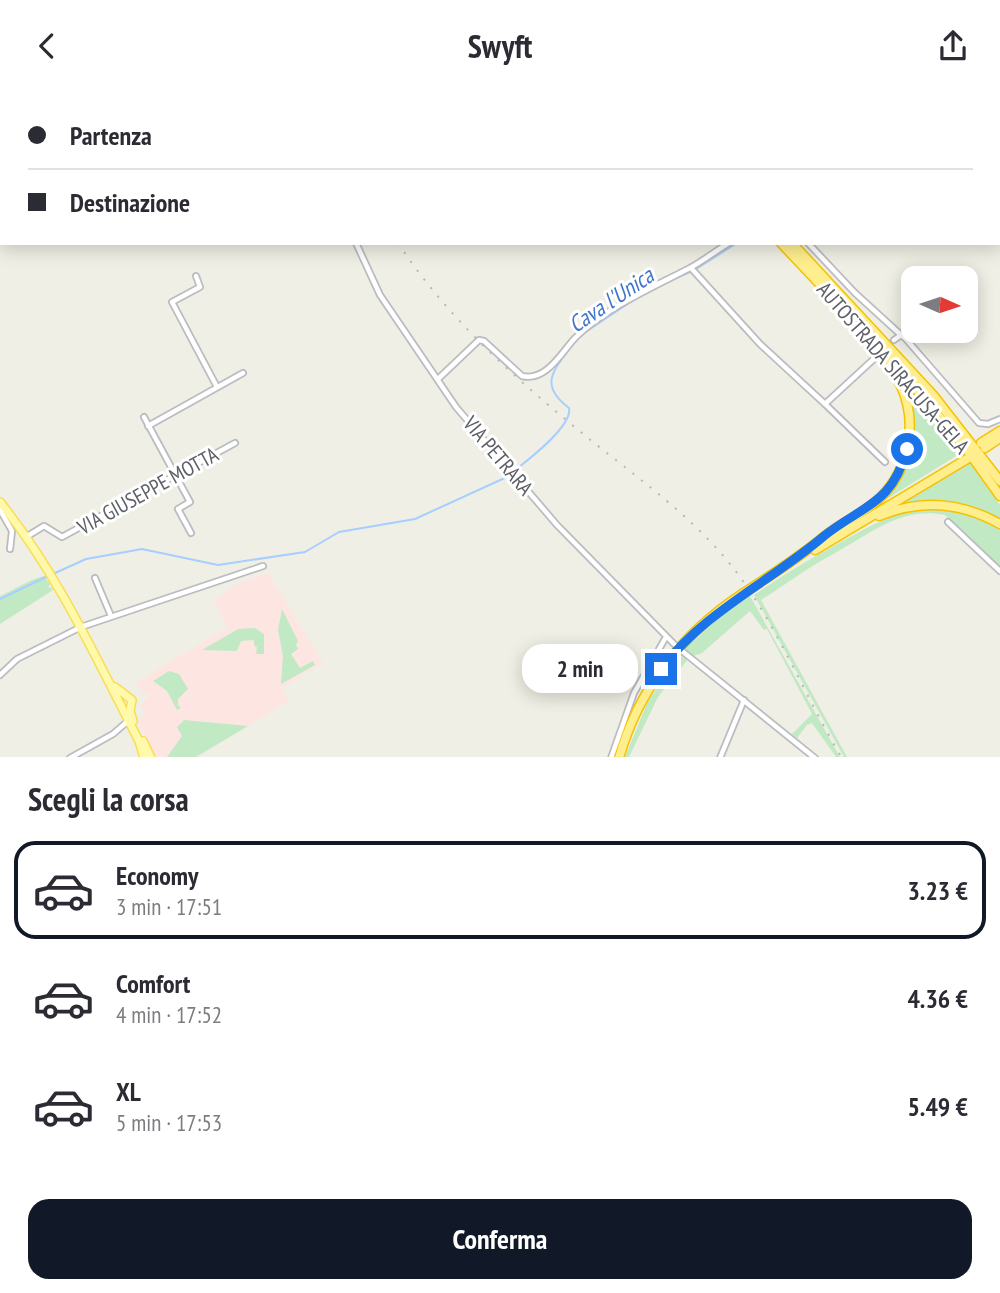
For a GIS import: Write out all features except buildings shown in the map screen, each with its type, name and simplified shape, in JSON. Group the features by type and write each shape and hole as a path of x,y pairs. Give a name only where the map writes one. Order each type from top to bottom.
{"highway":[{"name":"AUTOSTRADA SIRACUSA-GELA","path":"783,245 926,400 1000,496"},
{"name":"AUTOSTRADA SIRACUSA-GELA","path":"794,245 933,395 1000,481"},
{"path":"817,545 824,537 875,503 891,486 903,463 909,428 906,399 896,378 828,293"},
{"path":"866,322 885,336 905,358 1000,472"},
{"path":"1000,431 983,445 1000,437"},
{"path":"619,757 636,711 661,669 700,625 817,545 965,456 832,540"},
{"path":"797,559 891,511 919,505 967,510 1000,524"}],"main road":[{"path":"0,500 81,627 150,757"},
{"path":"108,678 118,692 132,700 125,706"},
{"path":"125,706 144,757"}],"street":[{"name":"VIA PETRARA","path":"357,245 380,295 456,407 548,515 674,644"},
{"path":"438,379 479,340 484,341 522,376 533,376 552,366 576,337 627,300 691,268 726,245"},
{"path":"810,245 872,309 901,334 894,340"},
{"path":"691,268 760,344 885,462"},
{"path":"195,276 200,287 172,302 217,387"},
{"path":"909,343 979,423 988,424 1000,419"},
{"path":"825,404 876,357"},
{"path":"148,426 243,373"},
{"path":"144,418 190,502 178,509 191,533"},
{"name":"VIA GIUSEPPE MOTTA","path":"25,537 44,526 62,537 235,443"},
{"path":"0,510 12,531 10,549"},
{"path":"948,522 1000,571"},
{"path":"0,675 17,659 81,627 263,566"},
{"path":"95,578 111,617"},
{"path":"611,757 634,693 666,637"},
{"path":"682,651 814,757"},
{"path":"720,757 744,699"},
{"path":"72,757 113,734 129,720"}],"shaded area":[{"path":"268,573 323,663 282,688 289,701 196,757 156,757 137,721 146,714 140,706 149,696 147,693 143,695 136,682 228,627 214,602 234,585"}],"green space":[{"path":"900,377 961,453 885,500 897,484 909,456 909,427"},
{"path":"969,461 1000,505 1000,523 966,508 889,510"},
{"path":"930,508 963,512 1000,529 1000,569 945,515 914,514 874,530 761,600 847,757 844,757 754,595 803,563 880,521 903,512"},
{"path":"44,576 50,584 48,588 53,590 0,624 0,596"},
{"path":"750,596 840,757 836,757 812,723 807,725 797,738 792,734 812,714 767,629 764,630 750,611 702,653 693,656 685,649 724,613"},
{"path":"282,609 298,641 298,649 291,654 300,668 313,661 315,665 281,684 283,656 278,630"},
{"path":"255,628 264,634 264,654 256,654 254,640 241,641 237,651 202,650 238,629"},
{"path":"681,653 688,659 658,697 629,757 625,757 648,701"},
{"path":"169,671 179,674 188,689 178,699 181,708 177,710 167,691 153,681"},
{"path":"184,720 248,726 196,757 167,757 182,736 177,727"}],"waterway":[{"name":"Cava l'Unica","path":"671,280 693,271 734,245"},
{"name":"Cava l'Unica","path":"581,335 635,299"},
{"name":"Cava l'Unica","path":"514,471 548,442 564,424 569,408 559,399 551,384 555,369 573,344"},
{"name":"Cava l'Unica","path":"53,574 86,559 142,549 218,565 305,552 339,532 415,519 509,476"},
{"name":"Cava l'Unica","path":"0,599 48,576"}],"railway":[{"path":"399,245 442,301 492,354 546,403 678,511 720,552 771,625 841,757"}],"route":[{"path":"661,669 700,625 875,503 891,486 907,449"}]}
